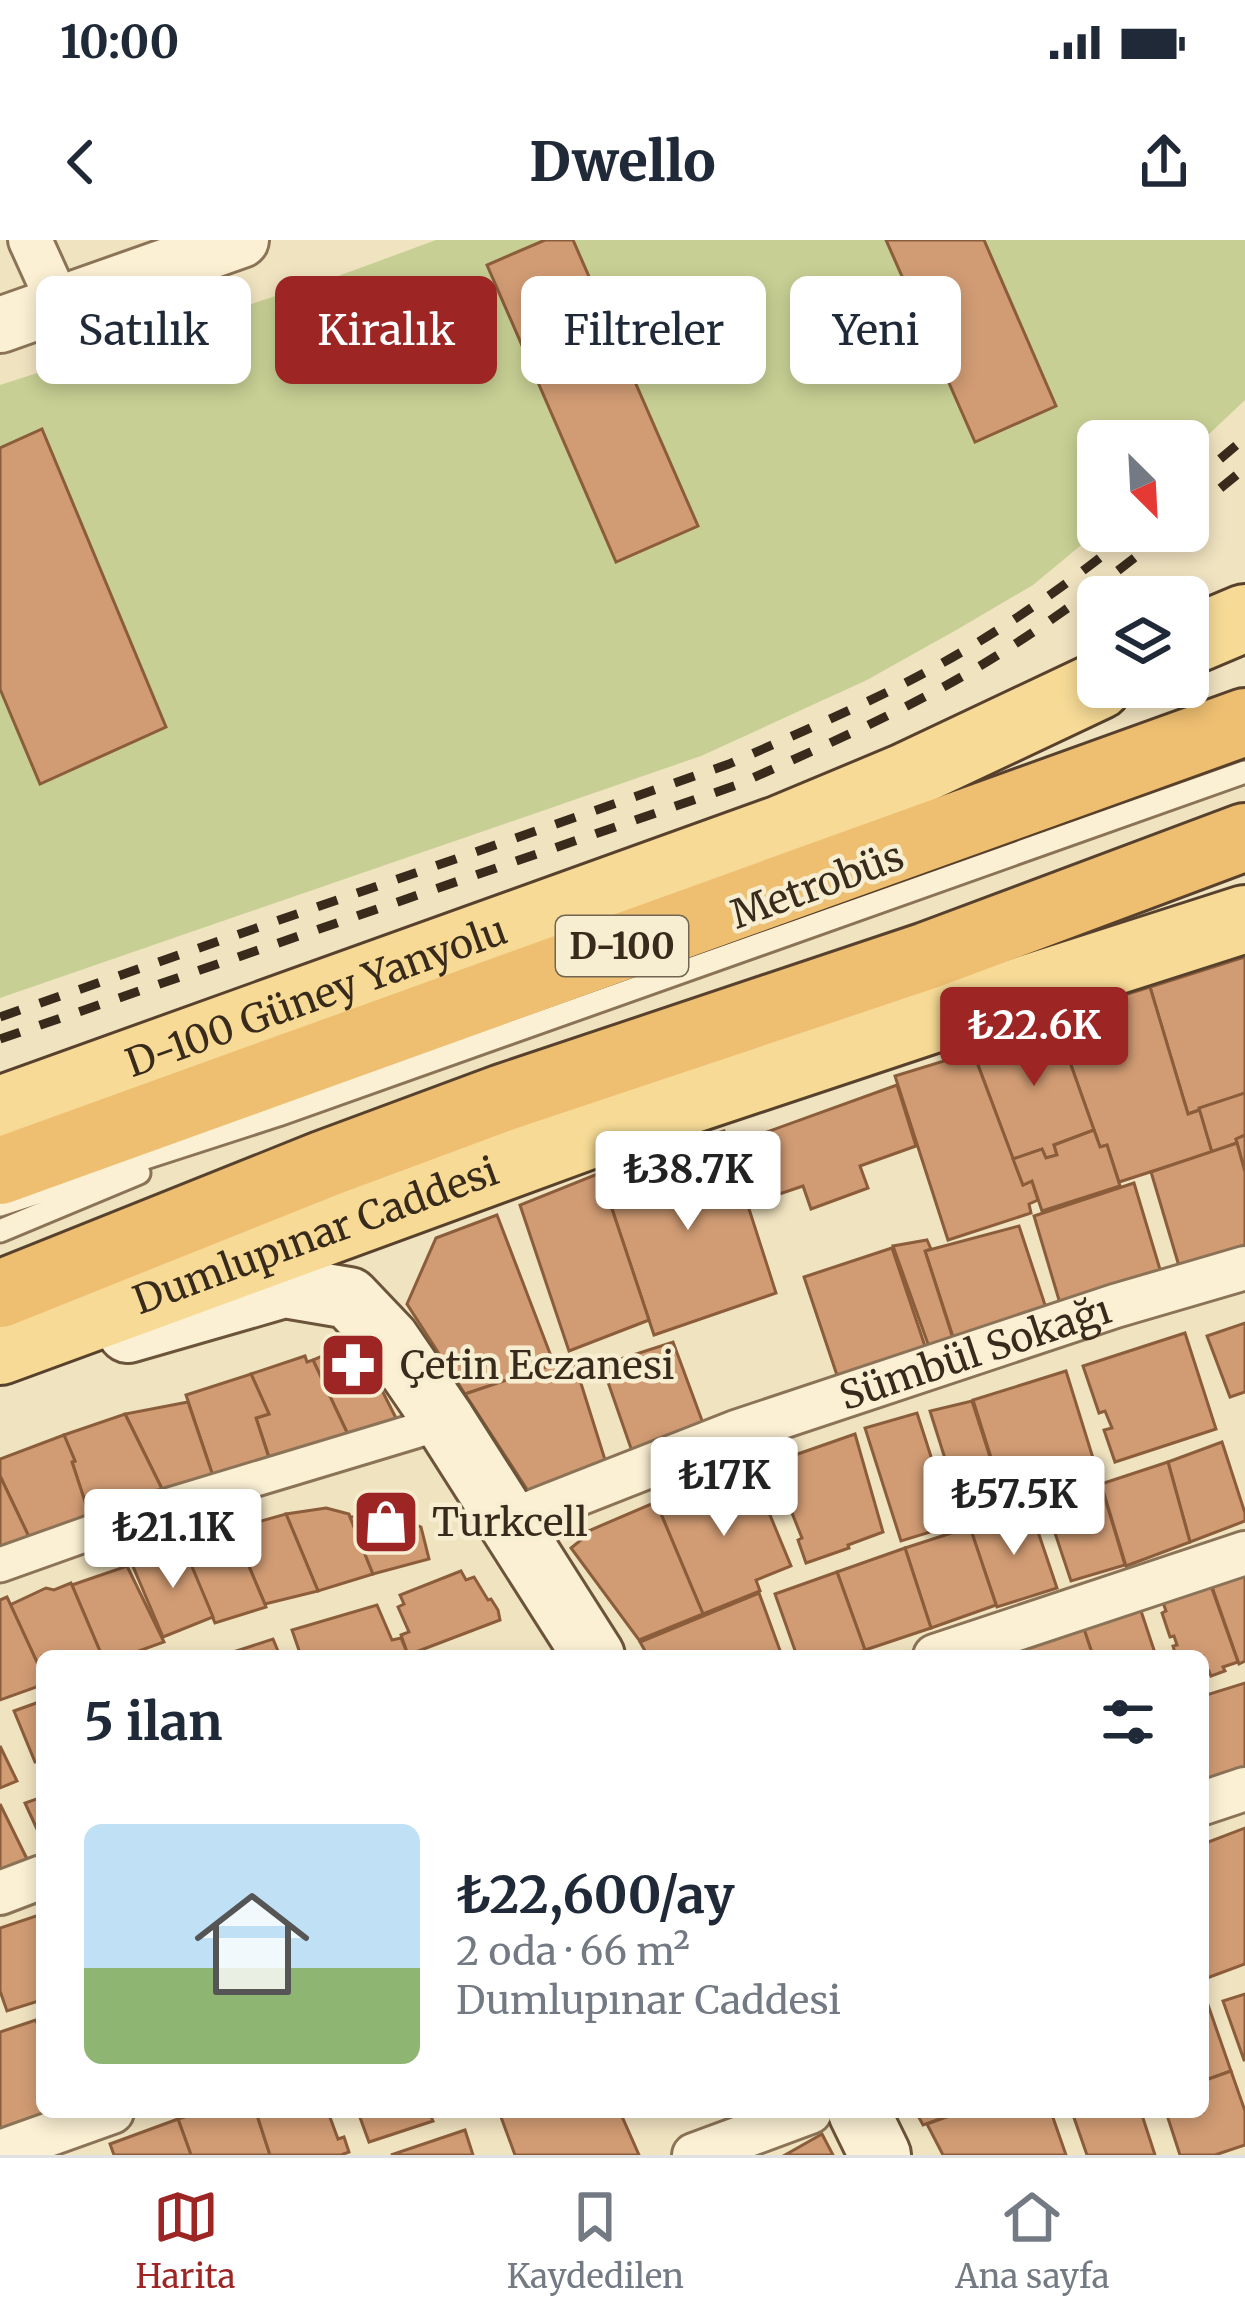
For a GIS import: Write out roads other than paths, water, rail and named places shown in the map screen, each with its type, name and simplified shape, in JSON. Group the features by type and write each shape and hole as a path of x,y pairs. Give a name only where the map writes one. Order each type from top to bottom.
{"highway":[{"path":"962,823 1068,760 1175,707 1228,635"},
{"name":"D-100","path":"0,1171 1245,722"},
{"name":"D-100","path":"0,1294 503,1098 927,956 1245,837"},
{"path":"927,956 1245,875"}],"main road":[{"name":"D-100 Güney Yanyolu","path":"0,1110 781,830 1077,696"},
{"name":"Dumlupınar Caddesi","path":"0,1351 633,1119 1245,919"},
{"path":"0,1365 284,1288 349,1298 389,1340 446,1422 590,1650"},
{"path":"862,2118 880,2155"}],"street":[{"path":"30,240 46,276"},
{"path":"139,276 241,240"},
{"path":"0,325 36,312"},
{"name":"Sümbül Sokağı","path":"507,1522 736,1432 1092,1313 1245,1268"},
{"path":"0,1565 160,1508 446,1422"},
{"path":"953,1650 1245,1553"},
{"path":"1209,1801 1245,1789"},
{"path":"0,1893 36,1879"},
{"path":"0,2152 95,2118"},
{"path":"694,2155 795,2118"}],"lane":[{"name":"Metrobüs","path":"0,1205 278,1115 1245,772"},
{"name":"Metrobüs","path":"0,1232 278,1115"}],"railway":[{"path":"1209,468 1245,438"},
{"path":"1209,498 1245,468"},
{"path":"0,1017 729,764 912,680 1038,603 1107,552"},
{"path":"0,1039 737,785 895,712 976,668 1061,613 1142,552"}],"place":[{"name":"Çetin Eczanesi","path":"353,1365"},
{"name":"Turkcell","path":"386,1522"}]}
